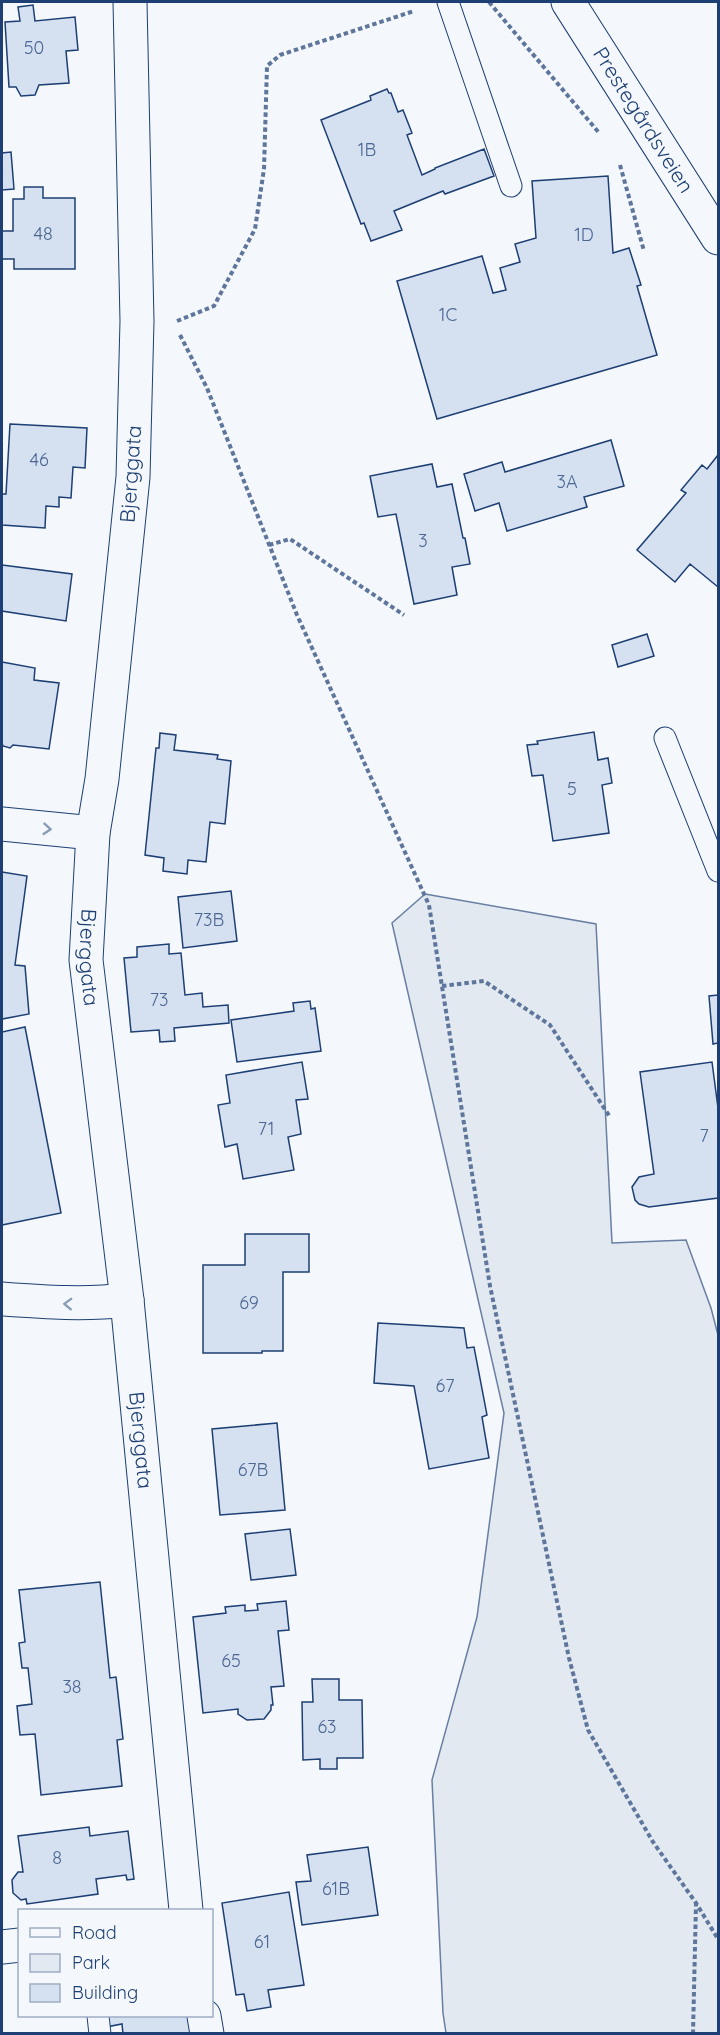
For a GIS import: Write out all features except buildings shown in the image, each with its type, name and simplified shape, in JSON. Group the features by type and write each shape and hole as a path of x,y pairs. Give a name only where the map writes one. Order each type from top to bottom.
{"street":[{"name":"Bjerggata","path":"130,2 137,321 133,477 102,779 93,833 86,960 127,1300 186,1909"},
{"name":"Prestegårdsveien","path":"568,2 718,238"},
{"path":"2,824 93,833"},
{"path":"2,1299 69,1304 127,1300"},
{"path":"2,1947 18,1945"},
{"path":"204,2017 207,2034"}],"lane":[{"path":"448,2 511,186"},
{"path":"664,738 718,871"},
{"path":"98,2017 100,2034"}],"path":[{"path":"489,2 603,137"},
{"path":"173,322 214,306 255,229 264,169 267,66 280,56 420,9"},
{"path":"618,155 644,251"},
{"path":"178,332 207,388 297,615 429,905 490,1286 569,1658 588,1731 652,1842 696,1903 718,1939"},
{"path":"269,545 290,539 404,615"},
{"path":"442,986 484,981 550,1025 610,1117"},
{"path":"693,2034 696,1903"}],"green space":[{"path":"425,894 596,924 612,1243 686,1240 711,1308 718,1335 718,2033 446,2033 443,2013 432,1780 477,1617 504,1413 392,923"}]}
